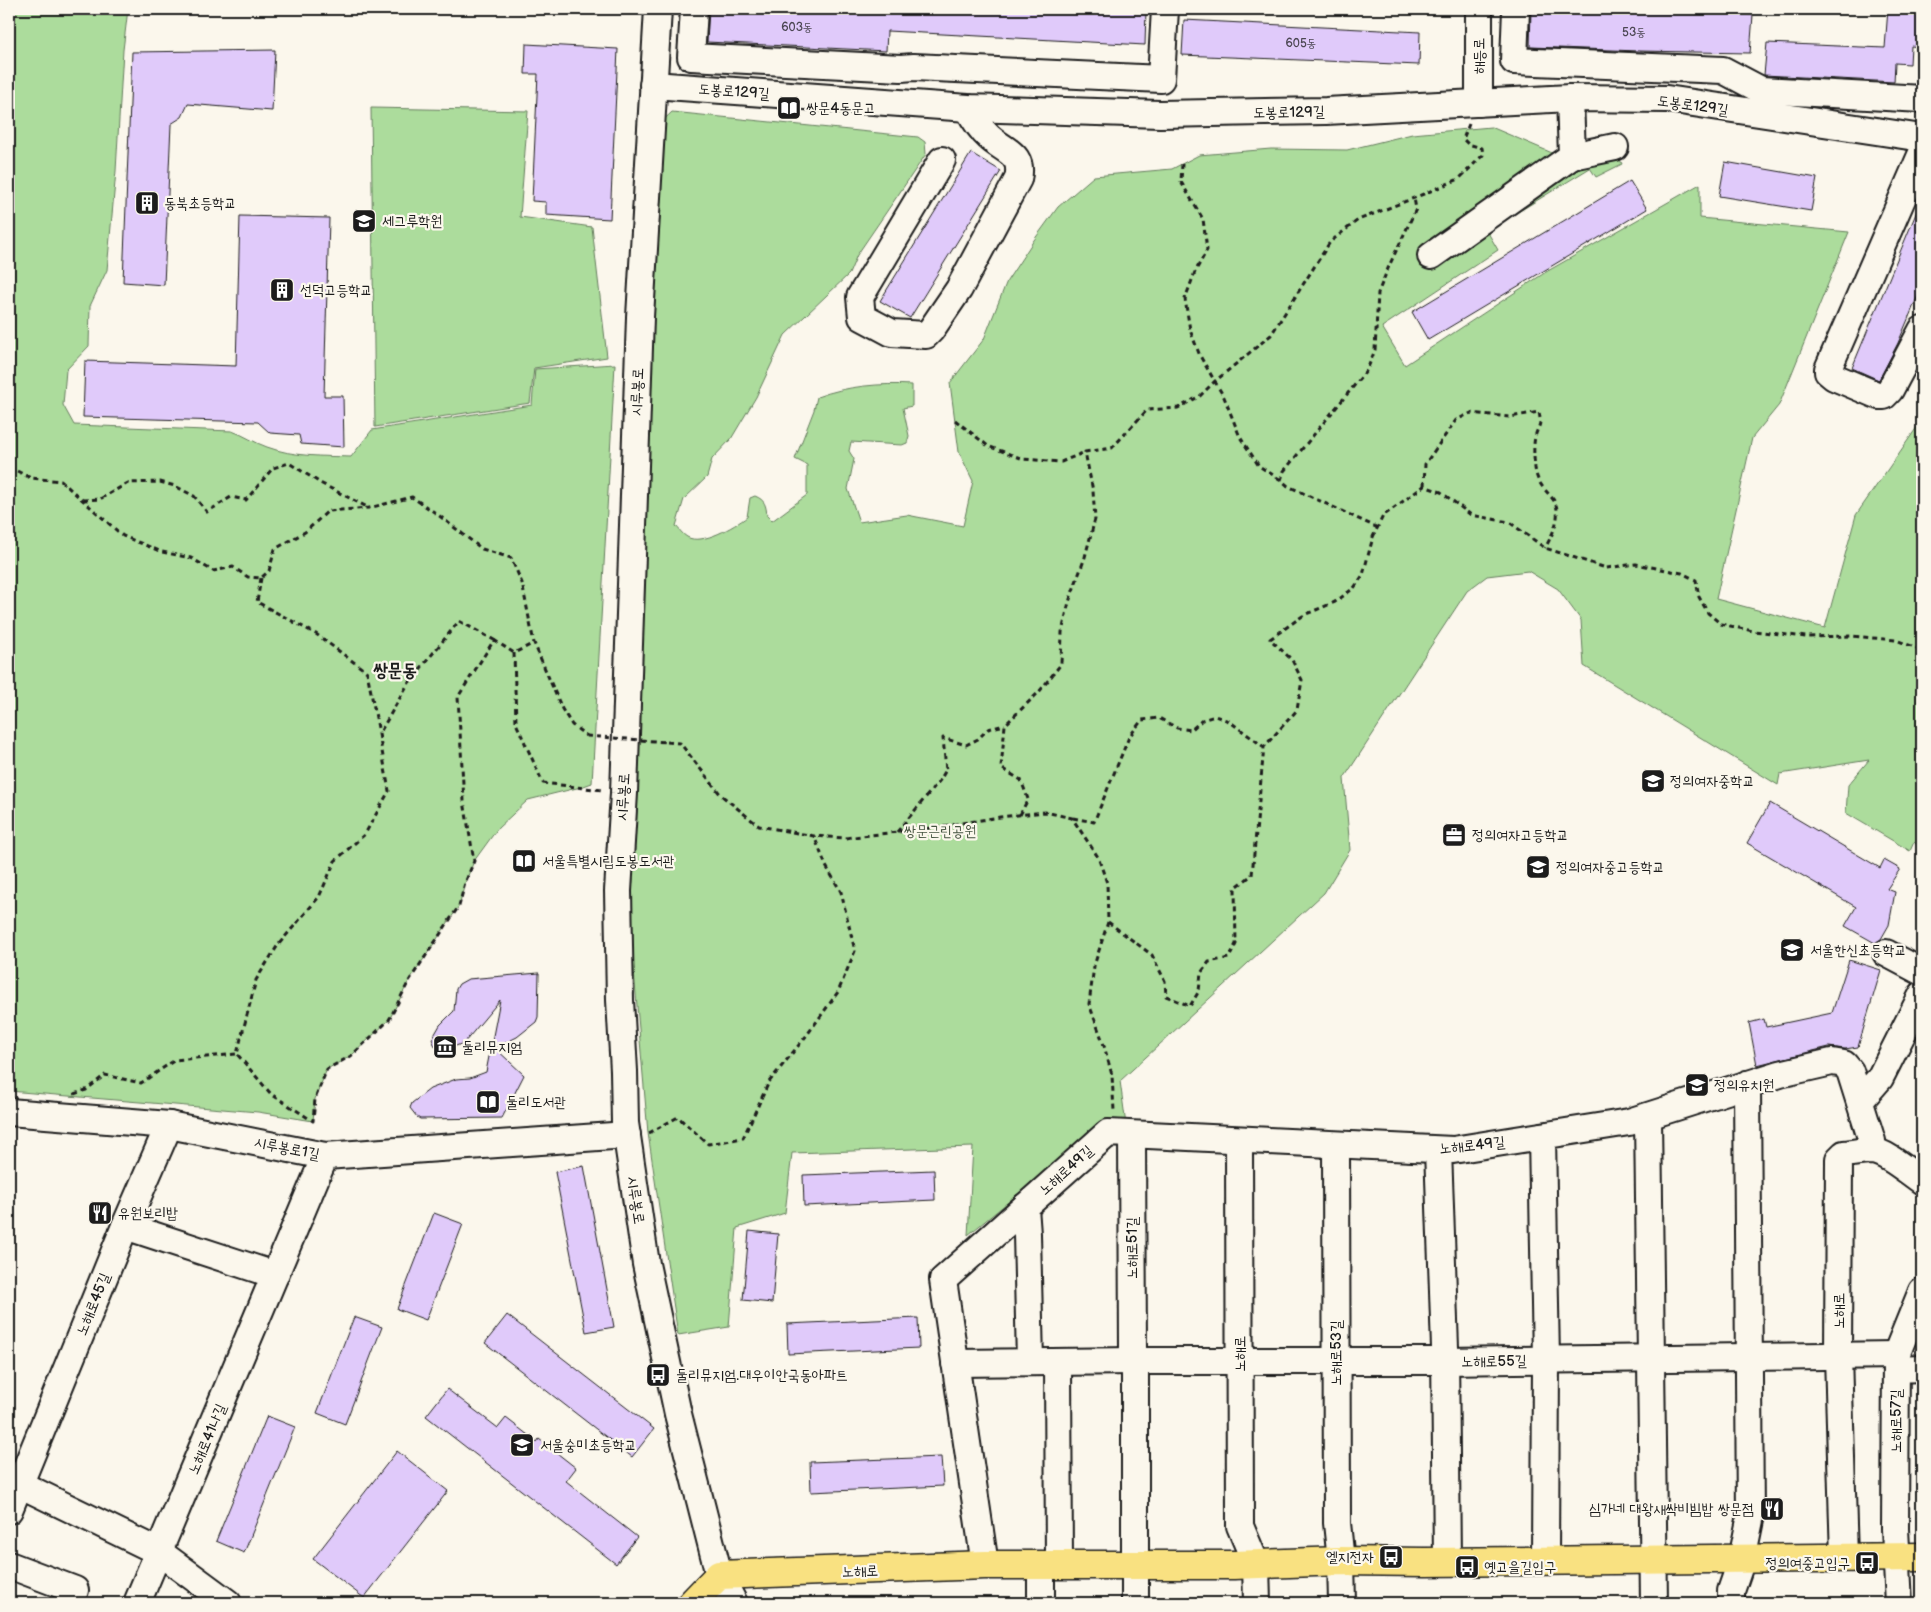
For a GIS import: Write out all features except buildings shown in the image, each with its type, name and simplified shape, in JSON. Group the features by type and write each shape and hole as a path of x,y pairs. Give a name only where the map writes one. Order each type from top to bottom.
{"main road":[{"name":"노해로","path":"719,1575 985,1565 1050,1566 1256,1564 1341,1561 1447,1562 1910,1557"},
{"path":"692,1603 719,1575"}],"street":[{"name":"시루봉로","path":"658,9 640,317 624,793 618,891 620,1000 637,1134 646,1264 678,1414 719,1575 734,1603"},
{"path":"694,9 691,57 1161,79"},
{"path":"1160,114 1165,9"},
{"name":"해등로","path":"1479,9 1479,103"},
{"path":"1516,9 1514,61 1723,70 1761,90 1922,99"},
{"name":"도봉로129길","path":"653,85 968,108 1160,114 1326,111 1570,98 1667,100 1922,138"},
{"path":"1570,98 1572,156"},
{"path":"942,160 860,297 862,317 892,333 926,335 931,330 959,289 1018,179 1020,169 1018,161 1012,153 990,138 976,123 968,108"},
{"path":"1431,256 1572,156 1615,147"},
{"path":"1922,153 1828,372 1843,381 1879,396 1884,396 1890,390 1922,330"},
{"path":"1886,953 1922,972"},
{"path":"1860,1102 1880,1078 1922,995"},
{"name":"노해로49길","path":"985,1565 943,1280 1108,1133 1453,1150 1629,1122 1780,1074 1832,1062 1844,1064 1850,1071 1872,1141 1872,1151"},
{"path":"1730,1603 1731,1591 1742,1559 1750,1520 1747,1084"},
{"name":"시루봉로1길","path":"10,1115 169,1125 324,1156 637,1134"},
{"path":"1648,1116 1654,1603"},
{"name":"노해로45길","path":"9,1510 14,1481 169,1125"},
{"name":"노해로51길","path":"1124,1134 1134,1361 1136,1565"},
{"path":"1542,1136 1546,1360 1545,1561"},
{"name":"노해로","path":"1239,1140 1240,1526 1256,1564 1257,1603"},
{"name":"노해로53길","path":"1336,1145 1337,1522 1341,1561 1342,1603"},
{"path":"1438,1150 1445,1361 1447,1562"},
{"path":"1872,1151 1881,1154 1922,1181"},
{"name":"노해로","path":"1844,1558 1838,1356 1839,1159 1844,1154 1872,1151"},
{"name":"노해로41나길","path":"137,1603 160,1552 324,1156"},
{"path":"1025,1208 1030,1362"},
{"path":"124,1226 275,1275"},
{"name":"노해로57길","path":"1910,1557 1895,1529 1896,1362 1922,1291"},
{"name":"노해로55길","path":"1336,1360 1445,1361 1838,1356 1896,1362 1922,1368"},
{"path":"955,1363 1336,1360"},
{"path":"1041,1603 1050,1566 1058,1362"},
{"path":"14,1481 160,1552 228,1603"},
{"path":"1899,1603 1910,1557"},
{"path":"9,1565 72,1597"},
{"path":"1135,1603 1136,1565"}],"path":[{"path":"955,420 988,446 1023,459 1061,462 1085,452 1112,448 1148,410 1178,408 1200,396 1271,335 1330,242 1358,220 1459,179 1483,155 1482,148 1468,144 1463,139 1466,132"},
{"path":"1182,164 1181,182 1203,219 1207,250 1195,272 1186,299 1190,330 1200,356 1224,397 1240,436 1259,466 1288,486 1378,528"},
{"path":"1281,480 1284,471 1367,370 1375,350 1378,293 1416,210 1414,198"},
{"path":"1424,486 1425,464 1456,420 1471,413 1510,416 1539,412 1541,423 1534,438 1536,470 1540,486 1553,500 1558,510 1553,534 1545,548"},
{"path":"897,832 946,770 943,738 966,744 978,740 988,729 1005,725 1039,692 1062,664 1062,632 1069,602 1085,557 1095,519 1093,491 1085,452"},
{"path":"83,500 100,499 128,483 160,482 175,486 194,496 206,512 231,497 246,500 273,468 289,463 330,488 369,508"},
{"path":"9,467 31,478 61,481 123,536 162,552 191,558 213,571 233,567 248,577 261,578"},
{"path":"1108,922 1152,955 1165,980 1166,996 1190,1006 1199,991 1200,973 1209,962 1229,958 1236,944 1235,888 1252,875 1264,747 1297,710 1302,680 1292,660 1270,639 1287,629 1304,615 1335,602 1354,588 1363,575 1373,537 1383,516 1424,486"},
{"path":"1424,486 1440,492 1471,515 1509,522 1545,548 1606,568 1636,564 1682,572 1696,580 1699,597 1708,613 1722,624 1753,631 1806,637 1852,636 1896,640 1922,650"},
{"path":"237,1054 256,980 278,945 319,898 335,861 365,834 389,791 367,672 316,634 257,602 261,578 269,571 275,549 305,532 328,511 369,508 412,497 438,514 482,549 511,558 522,582 534,643 562,709 572,725 587,736 680,743 721,795 759,826 814,836 845,838 1045,812 1094,822 1129,736 1142,720 1159,718 1177,728 1191,730 1202,720 1215,716 1229,721 1264,747"},
{"path":"379,734 408,684 459,621 514,653"},
{"path":"237,1054 271,1094 313,1121 315,1099 328,1069 351,1056 389,1020 409,981 459,906 465,883 474,861 464,801 458,697 494,640"},
{"path":"514,653 534,643"},
{"path":"514,653 516,723 544,783 624,793"},
{"path":"1005,725 1001,768 1021,780 1028,799 1020,815"},
{"path":"1072,818 1098,857 1107,883 1108,922 1094,966 1089,1004 1112,1074 1124,1134"},
{"path":"637,1134 678,1117 708,1144 743,1138 769,1082 808,1035 838,992 856,951 840,892 826,866 814,836"},
{"path":"67,1096 86,1090 105,1075 141,1083 175,1060 237,1054"}],"green space":[{"path":"9,9 128,9 123,50 116,171 107,270 90,306 89,346 66,370 63,405 74,425 232,431 287,453 351,457 372,430 532,405 535,369 615,364 592,783 528,800 498,828 474,861 465,883 459,906 409,981 389,1020 351,1056 327,1069 315,1099 313,1121 258,1112 9,1091"},
{"path":"371,108 528,111 520,217 592,227 607,357 534,368 530,403 375,427"},
{"name":"쌍문근린공원","path":"672,112 918,137 925,142 926,154 857,255 849,274 785,335 756,397 731,439 712,459 707,477 684,499 676,526 686,536 693,539 701,539 718,534 742,521 747,517 750,498 755,496 763,501 767,516 772,521 807,495 807,465 795,459 814,410 817,397 840,390 888,384 912,385 912,406 903,408 909,436 907,443 902,445 851,442 849,451 854,459 848,489 859,522 907,515 963,526 973,481 959,452 950,383 984,339 1007,281 1034,240 1058,207 1094,176 1172,169 1199,155 1271,149 1347,150 1412,134 1491,127 1571,161 1616,151 1622,164 1596,177 1590,168 1487,231 1498,250 1382,327 1405,365 1546,272 1700,184 1700,218 1849,232 1779,405 1752,438 1716,599 1825,628 1856,515 1922,420 1922,849 1914,842 1910,851 1846,813 1848,785 1869,760 1780,774 1778,785 1584,666 1581,620 1558,589 1528,571 1487,576 1467,591 1344,778 1350,850 1324,893 1120,1081 1126,1125 1101,1121 1090,1135 968,1235 973,1147 792,1153 785,1213 737,1228 729,1327 678,1335 648,1133 631,936 655,128"}],"place":[{"name":"쌍문4동문고","path":"789,108"},
{"name":"동북초등학교","path":"147,203"},
{"name":"세그루학원","path":"364,221"},
{"name":"선덕고등학교","path":"282,290"},
{"name":"정의여자중학교","path":"1653,781"},
{"name":"정의여자고등학교","path":"1454,835"},
{"name":"서울특별시립도봉도서관","path":"524,861"},
{"name":"정의여자중고등학교","path":"1538,867"},
{"name":"서울한신초등학교","path":"1792,950"},
{"name":"둘리뮤지엄","path":"445,1047"},
{"name":"정의유치원","path":"1697,1085"},
{"name":"둘리도서관","path":"488,1102"},
{"name":"유원보리밥","path":"100,1213"},
{"name":"둘리뮤지엄.대우이안국동아파트","path":"658,1375"},
{"name":"서울숭미초등학교","path":"522,1445"},
{"name":"심가네 대왕새싹비빔밥 쌍문점","path":"1772,1509"},
{"name":"엘지전자","path":"1391,1557"},
{"name":"정의여중고입구","path":"1867,1563"},
{"name":"옛고을길입구","path":"1467,1567"}],"district":[{"name":"쌍문동","path":"395,670"}]}
